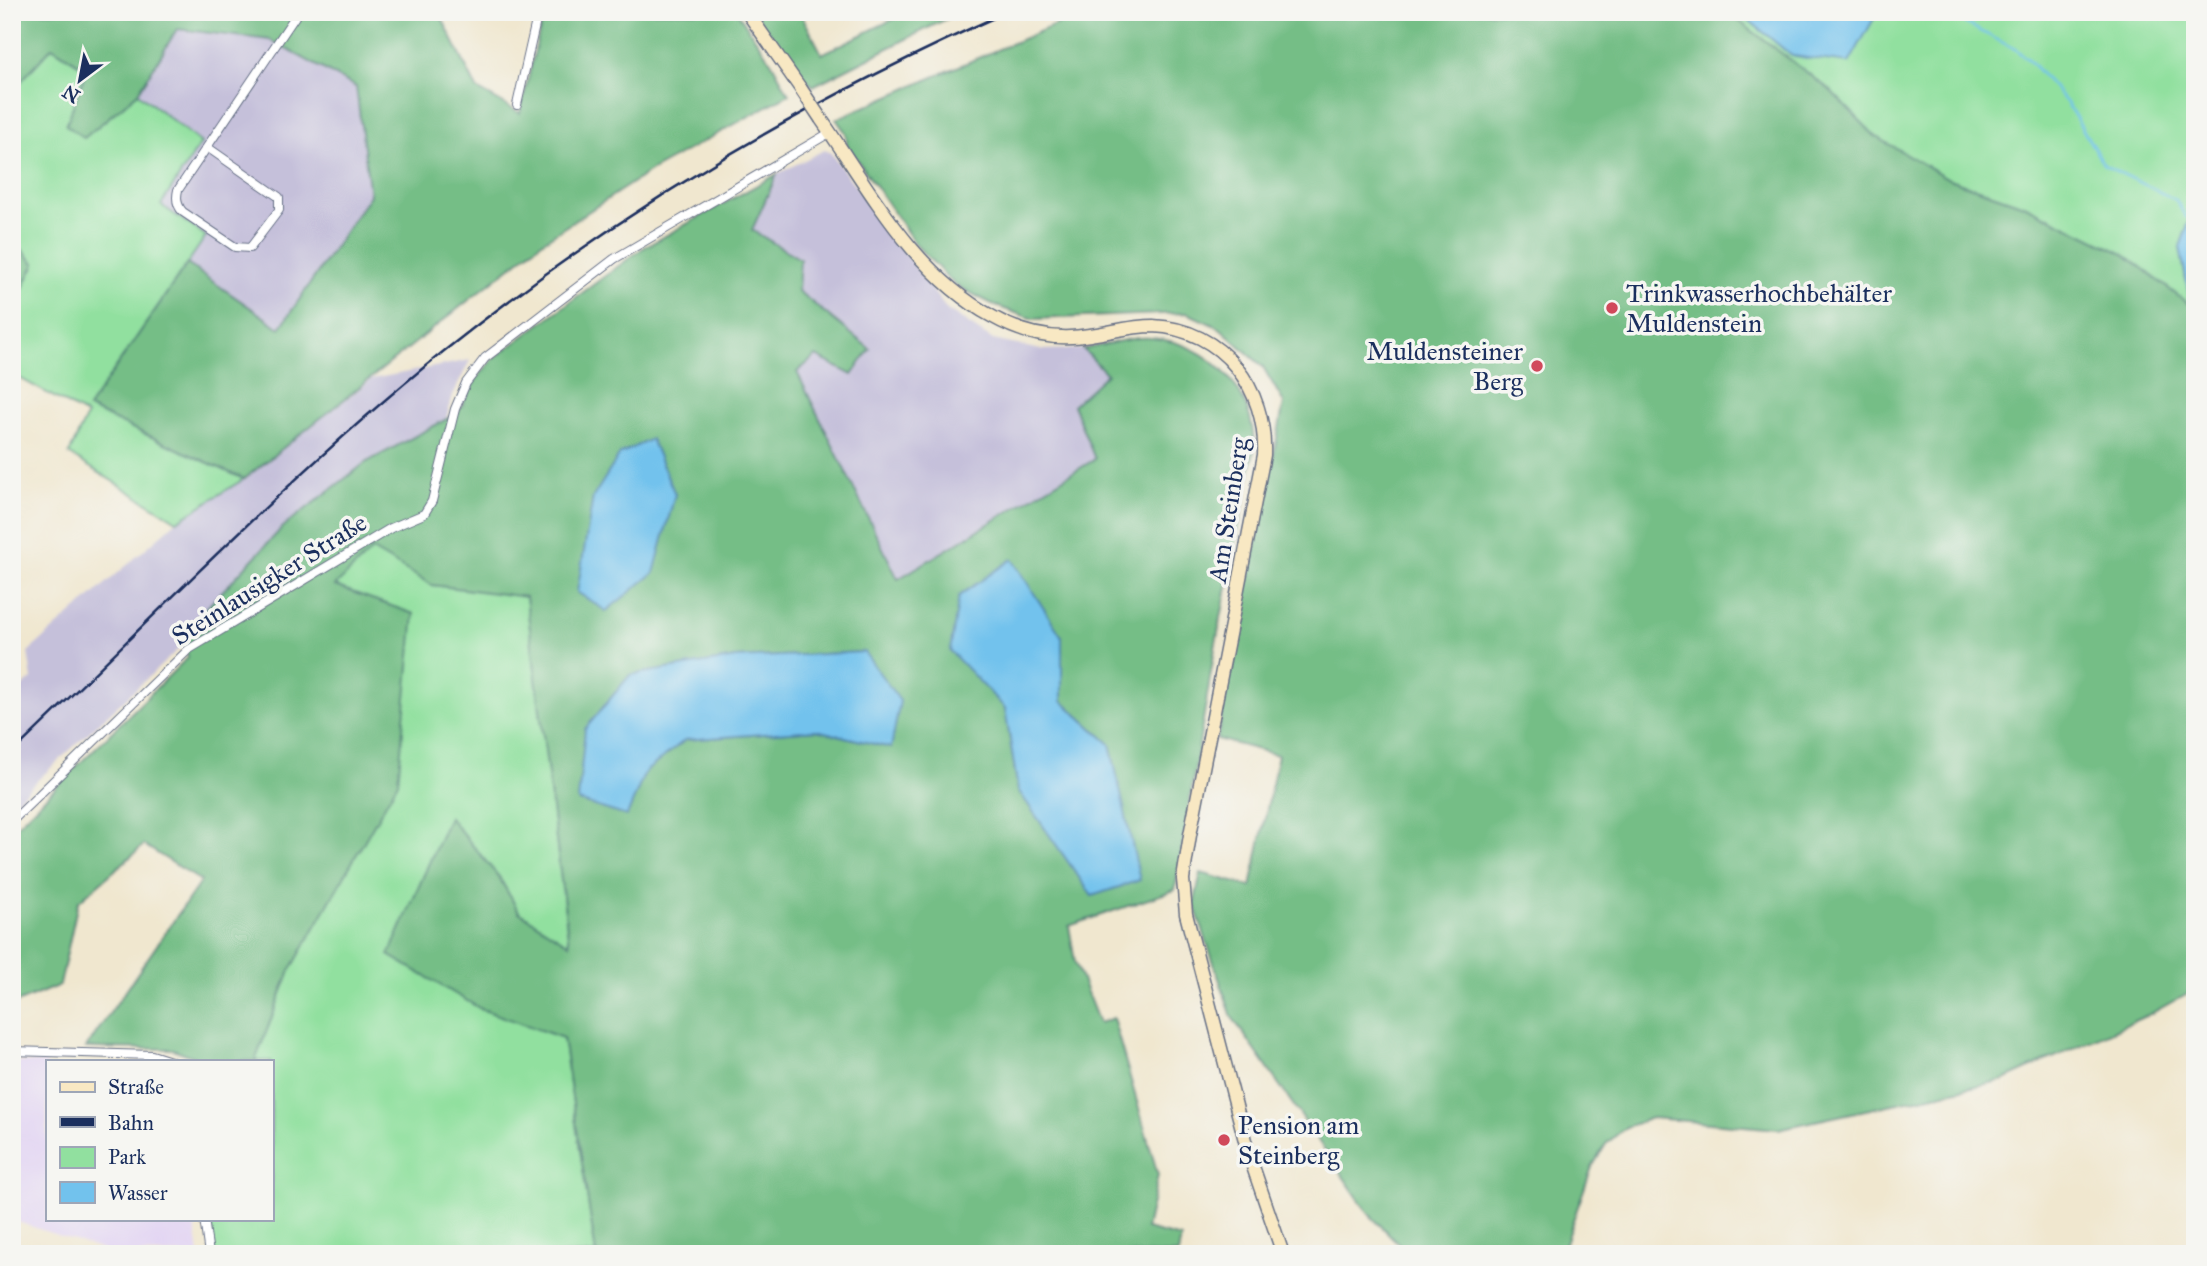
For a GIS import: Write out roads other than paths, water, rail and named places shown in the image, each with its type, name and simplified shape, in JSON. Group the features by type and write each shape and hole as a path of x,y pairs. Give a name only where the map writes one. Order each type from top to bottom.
{"main road":[{"name":"Am Steinberg","path":"747,12 925,265 960,296 989,315 1029,332 1059,337 1140,327 1187,332 1227,356 1243,374 1255,395 1263,419 1264,455 1182,879 1188,923 1248,1152 1283,1254"}],"street":[{"path":"207,147 279,197 279,210 250,248 234,247 183,212 178,205 178,190 298,12"},
{"path":"517,105 538,12"},
{"name":"Steinlausigker Straße","path":"12,821 188,650 428,509 460,396 474,371 492,352 614,259 831,132"},
{"path":"12,1051 92,1058 152,1055 168,1060"},
{"path":"204,1220 209,1254"}],"water":[{"path":"1739,12 1872,12 1876,15 1849,63 1792,56"},
{"path":"2195,205 2195,309 2191,306 2180,247"},
{"path":"651,439 675,494 654,573 606,611 577,592 593,497 620,454"},
{"path":"1012,559 1062,637 1062,701 1110,744 1140,880 1092,896 1018,790 1005,708 950,651 959,596"},
{"path":"864,652 900,701 891,748 816,730 685,740 645,772 627,816 578,801 585,729 630,675 736,658"}],"waterway":[{"path":"1944,12 2015,49 2032,63 2067,103 2104,165 2176,200 2185,216 2195,220"}],"railway":[{"path":"12,753 278,496 387,398 509,301 644,207 786,122 932,46 1007,12"}],"place":[{"name":"Trinkwasserhochbehälter Muldenstein","path":"1612,308"},
{"name":"Muldensteiner Berg","path":"1537,366"},
{"name":"Pension am Steinberg","path":"1224,1140"}]}
